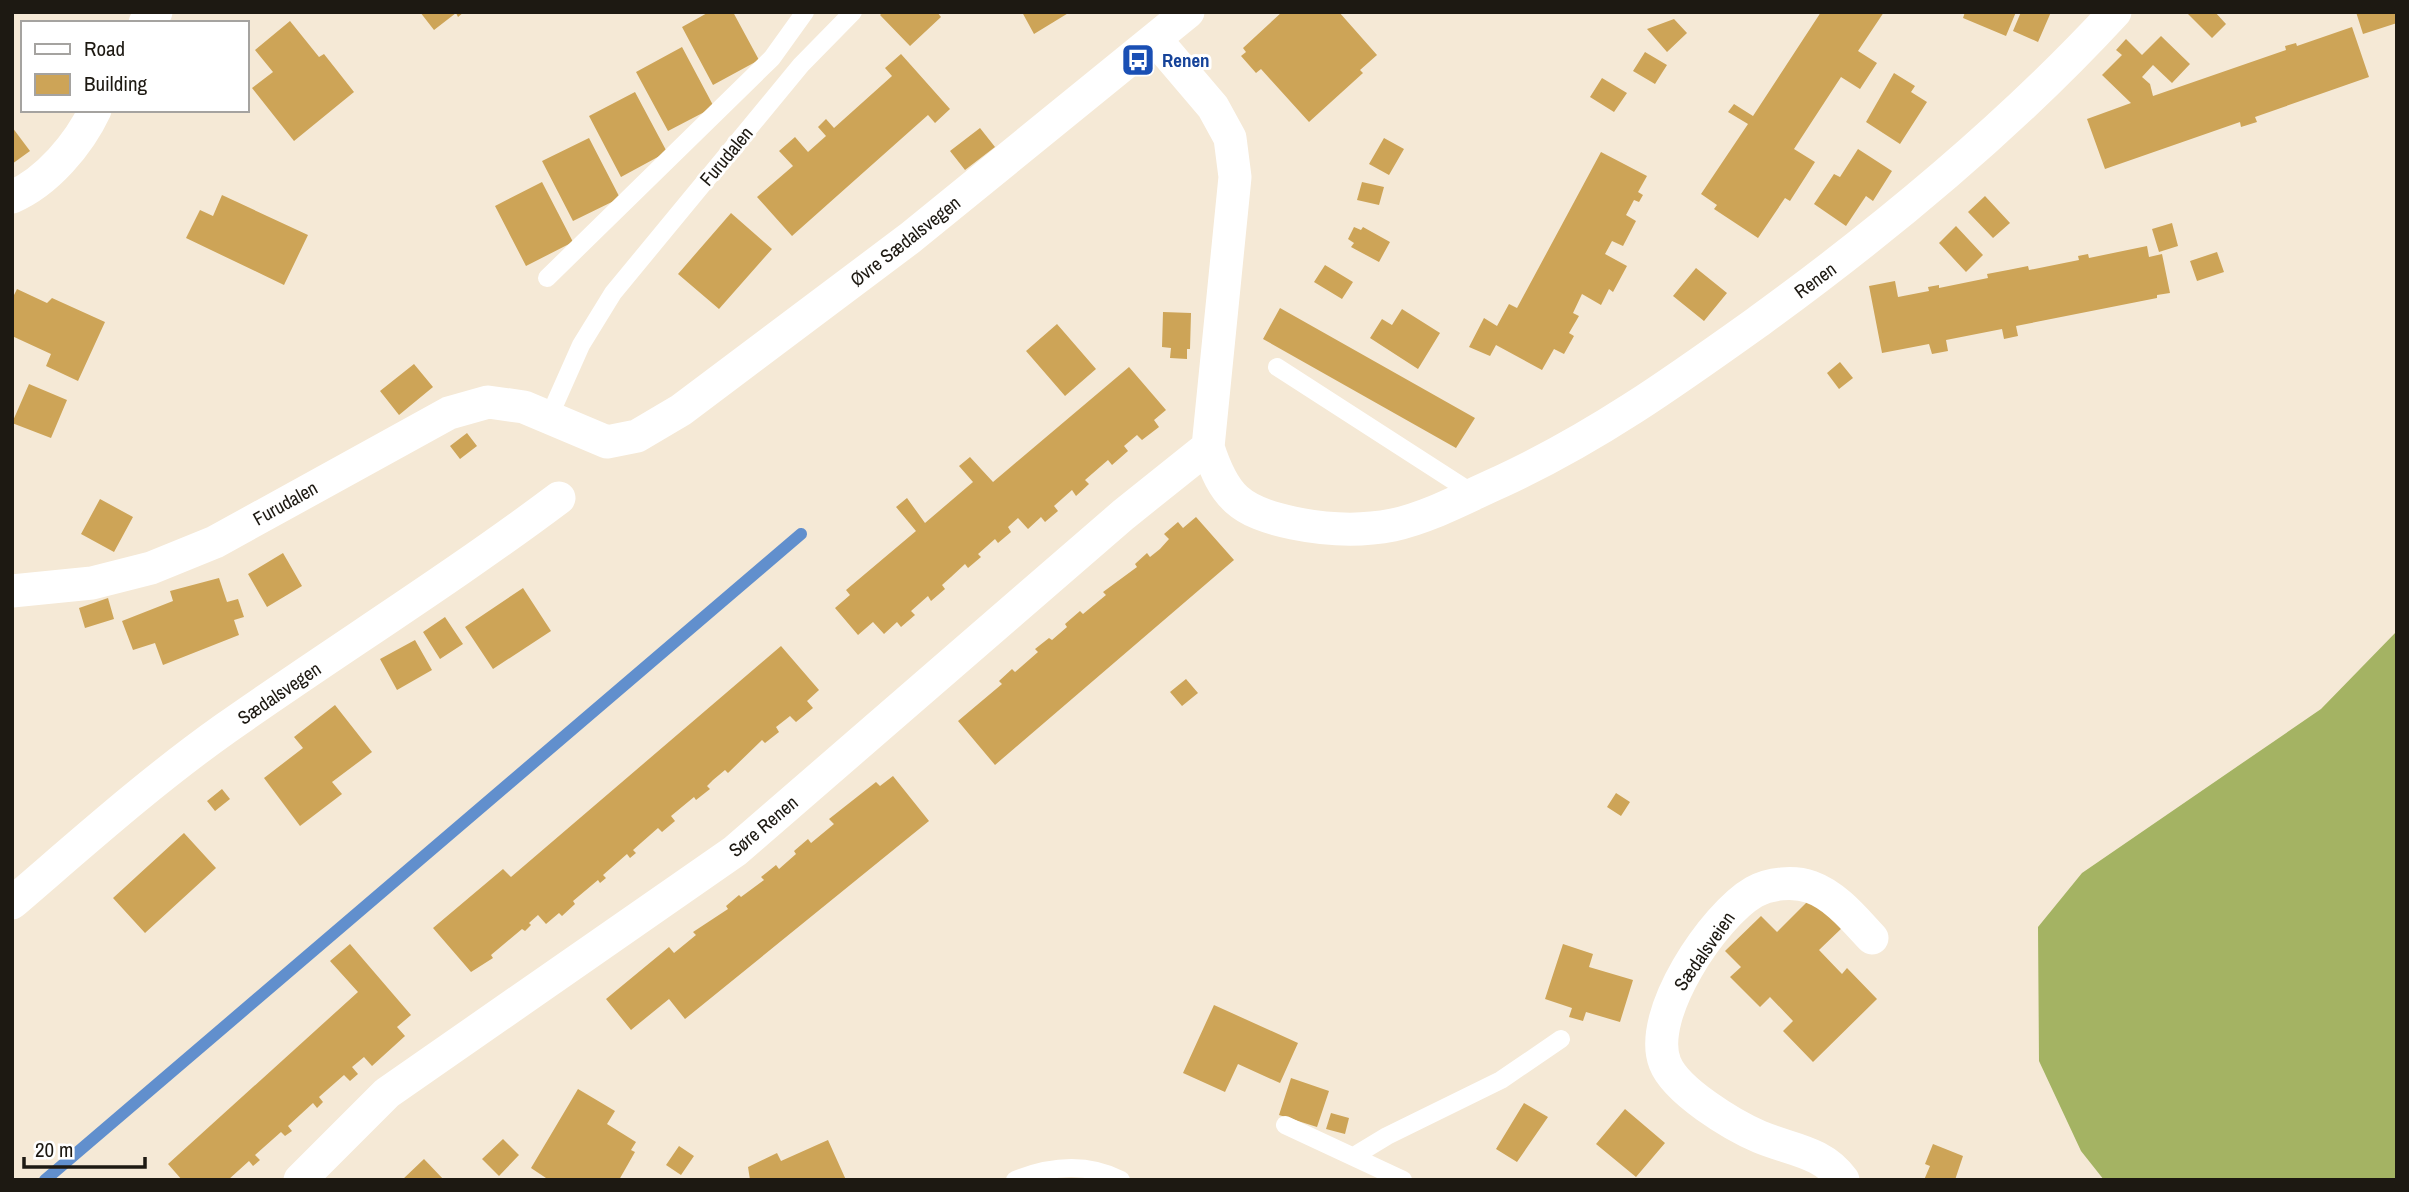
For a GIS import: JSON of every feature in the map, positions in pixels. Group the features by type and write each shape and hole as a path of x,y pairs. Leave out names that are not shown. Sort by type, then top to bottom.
{"street":[{"name":"Øvre Sædalsvegen","path":"607,442 637,436 681,410 911,238 1188,12"},
{"name":"Renen","path":"1156,40 1213,107 1230,138 1235,177 1208,447 1219,482 1243,506 1278,520 1334,532 1394,525 1474,494 1547,460 1646,403 1832,268 1932,188 2015,114 2115,12"},
{"path":"12,197 24,192 60,162 94,112"},
{"name":"Furudalen","path":"12,591 92,583 151,568 215,542 449,413 488,402 524,407 607,442"},
{"name":"Søre Renen","path":"300,1180 387,1093 735,851 1123,515 1208,447"},
{"name":"Sædalsvegen","path":"12,903 116,814 225,729 499,543 559,498"},
{"name":"Sædalsveien","path":"1843,1180 1832,1165 1808,1152 1759,1136 1707,1105 1674,1079 1664,1061 1661,1033 1667,1007 1682,979 1727,912 1755,891 1781,883 1811,887 1836,902 1872,938"}],"lane":[{"path":"547,278 772,58 804,12"},
{"name":"Furudalen","path":"549,417 581,345 613,293 801,65 853,12"},
{"path":"1277,367 1474,494"},
{"path":"1354,1156 1387,1136 1501,1080 1561,1039"},
{"path":"1284,1125 1404,1180"},
{"path":"1015,1180 1044,1168 1076,1167 1121,1180"}],"green space":[{"path":"2397,631 2397,1180 2104,1180 2081,1151 2039,1061 2038,927 2082,873 2321,709"}],"building":[{"path":"420,12 464,12 458,17 456,13 434,30"},
{"path":"709,12 733,12 759,60 713,85 682,27"},
{"path":"883,12 937,12 941,17 910,46 880,15"},
{"path":"1022,12 1070,12 1034,34"},
{"path":"1282,12 1339,12 1377,55 1360,70 1363,73 1309,122 1261,69 1256,73 1241,56 1246,52 1243,48"},
{"path":"1821,12 1884,12 1858,51 1877,63 1860,89 1841,77 1794,149 1815,162 1790,201 1785,198 1758,238 1714,209 1717,205 1701,194 1748,124 1728,112 1734,104 1753,116"},
{"path":"1965,12 2016,12 2006,36 1963,18"},
{"path":"2021,12 2051,12 2038,42 2013,31"},
{"path":"2186,12 2215,12 2226,24 2212,38"},
{"path":"2356,12 2397,12 2397,23 2363,34"},
{"path":"1674,19 1687,33 1667,52 1647,29"},
{"path":"290,21 319,57 324,54 354,92 294,141 252,88 273,72 255,50"},
{"path":"2352,27 2369,77 2255,117 2257,122 2241,127 2240,122 2105,169 2087,119 2131,103 2102,75 2122,55 2116,50 2126,39 2142,55 2161,36 2190,64 2172,83 2153,65 2142,77 2150,84 2153,96 2286,50 2285,46 2296,43 2297,46"},
{"path":"682,47 714,107 668,131 636,72"},
{"path":"1645,52 1667,65 1655,84 1633,71"},
{"path":"901,54 950,109 935,123 928,115 792,236 757,197 793,166 779,151 795,137 808,152 826,136 818,127 826,119 834,128 892,76 885,68"},
{"path":"1894,73 1915,86 1911,92 1927,102 1900,144 1866,122"},
{"path":"1602,78 1627,93 1614,112 1590,97"},
{"path":"635,92 667,152 621,177 589,116"},
{"path":"12,127 30,151 12,164"},
{"path":"980,128 995,147 965,170 950,151"},
{"path":"589,138 620,198 573,221 542,161"},
{"path":"1384,138 1404,149 1389,175 1369,164"},
{"path":"1858,149 1892,171 1873,201 1866,196 1846,226 1814,204 1834,174 1840,177"},
{"path":"1601,152 1647,176 1638,192 1643,195 1639,202 1634,200 1626,215 1636,221 1623,246 1612,241 1605,254 1627,266 1613,292 1609,289 1601,305 1582,294 1573,313 1579,316 1569,333 1574,336 1564,354 1554,349 1542,370 1496,345 1490,356 1469,347 1484,318 1497,326 1509,304 1517,308"},
{"path":"542,182 573,242 526,266 495,206"},
{"path":"1362,182 1384,187 1379,205 1357,200"},
{"path":"222,195 308,235 284,285 186,238 200,210 213,216"},
{"path":"1985,196 2010,223 1993,238 1968,212"},
{"path":"731,213 772,249 719,309 678,274"},
{"path":"2172,223 2178,246 2159,252 2152,229"},
{"path":"1956,226 1983,255 1966,272 1939,243"},
{"path":"1354,227 1361,230 1363,227 1390,242 1379,262 1351,247 1354,243 1348,239"},
{"path":"2147,246 2149,257 2162,254 2170,293 2157,295 2157,298 2016,326 2018,336 2004,339 2002,329 1946,340 1948,351 1932,354 1929,344 1882,353 1869,286 1895,281 1898,297 1929,291 1928,287 1939,285 1939,288 1988,278 1987,274 2028,266 2029,270 2079,260 2078,256 2088,254 2089,258"},
{"path":"2217,252 2224,272 2197,281 2190,261"},
{"path":"1325,265 1353,282 1342,299 1314,282"},
{"path":"1696,268 1727,293 1704,321 1673,296"},
{"path":"17,289 47,303 52,298 105,322 78,381 46,366 51,354 12,336 12,299"},
{"path":"1280,308 1475,418 1456,448 1263,339"},
{"path":"1402,309 1440,333 1418,369 1370,338 1382,319 1392,325"},
{"path":"1163,312 1191,313 1190,349 1187,349 1187,359 1170,358 1171,348 1162,347"},
{"path":"1057,324 1096,369 1065,396 1026,351"},
{"path":"1840,362 1853,378 1839,389 1827,373"},
{"path":"414,364 433,387 399,415 380,391"},
{"path":"1129,367 1166,410 1154,420 1159,427 1142,440 1137,435 1124,446 1128,451 1112,465 1108,460 1085,480 1089,484 1076,496 1072,490 1054,506 1058,511 1045,522 1041,517 1028,529 1018,518 1008,527 1011,532 998,543 995,539 978,554 981,557 968,568 965,564 942,585 945,589 931,601 928,596 911,611 915,615 901,627 897,622 884,634 873,622 858,635 835,608 850,595 846,590 916,531 896,507 907,498 925,523 973,482 959,466 970,457 993,482"},
{"path":"29,384 67,400 51,438 12,423"},
{"path":"467,433 477,446 460,459 450,446"},
{"path":"100,499 133,517 114,552 81,534"},
{"path":"1196,517 1234,560 995,765 958,721 1002,684 999,681 1012,669 1015,672 1038,652 1035,649 1049,638 1052,640 1080,611 1083,614 1106,595 1103,592 1137,567 1135,564 1147,553 1150,557 1160,549 1169,539 1164,534 1178,522 1183,528"},
{"path":"283,553 302,586 267,607 248,574"},
{"path":"219,578 227,602 238,599 244,617 234,620 239,635 163,665 155,643 133,650 122,621 173,601 170,591"},
{"path":"523,588 551,631 493,669 465,627"},
{"path":"108,598 114,619 85,628 79,608"},
{"path":"445,617 463,644 440,659 423,632"},
{"path":"415,640 432,670 397,690 380,659"},
{"path":"781,646 819,690 807,701 813,708 796,722 790,716 776,727 779,732 765,743 762,740 728,773 725,770 713,780 707,786 710,789 696,800 694,797 671,816 675,821 662,832 658,828 633,850 636,853 630,858 627,854 603,875 606,878 600,883 598,880 573,901 575,904 562,916 559,913 546,924 538,915 525,931 522,929 491,955 493,958 471,972 433,928 503,869 511,877"},
{"path":"1186,679 1198,693 1182,706 1170,692"},
{"path":"335,705 372,752 332,782 342,794 300,826 264,778 303,748 294,737"},
{"path":"893,776 929,821 685,1019 669,999 631,1030 606,999 669,947 674,953 696,935 693,932 728,909 726,906 739,895 741,897 764,880 761,877 776,865 779,869 808,839 811,843 834,824 829,819 876,782 880,786"},
{"path":"222,789 230,799 215,811 207,801"},
{"path":"1616,793 1630,802 1621,816 1607,807"},
{"path":"184,833 216,868 145,933 113,898"},
{"path":"1813,896 1843,927 1819,950 1842,974 1847,968 1877,999 1813,1062 1783,1031 1793,1021 1770,997 1760,1007 1730,977 1741,967 1725,951 1761,916 1777,932"},
{"path":"350,944 411,1015 397,1027 405,1036 372,1066 364,1057 352,1067 358,1074 350,1081 344,1075 319,1097 323,1102 317,1108 313,1103 288,1126 292,1131 285,1136 281,1132 255,1155 260,1160 253,1166 249,1161 228,1180 182,1180 168,1164 358,992 330,961"},
{"path":"1563,944 1593,954 1589,967 1633,980 1620,1022 1586,1012 1583,1021 1569,1017 1572,1008 1545,999"},
{"path":"1214,1005 1298,1043 1280,1083 1238,1064 1225,1092 1183,1073"},
{"path":"1291,1078 1329,1091 1317,1127 1279,1115"},
{"path":"578,1089 615,1111 607,1124 636,1142 631,1150 635,1152 619,1180 549,1180 531,1168"},
{"path":"1524,1103 1548,1117 1517,1162 1496,1149"},
{"path":"1625,1109 1665,1143 1636,1177 1596,1144"},
{"path":"1331,1113 1349,1118 1345,1134 1326,1129"},
{"path":"503,1139 519,1155 499,1176 482,1159"},
{"path":"828,1140 846,1180 750,1180 748,1167 777,1153 781,1161"},
{"path":"1933,1144 1963,1156 1955,1180 1924,1180 1930,1166 1925,1164"},
{"path":"679,1146 694,1156 681,1175 666,1165"},
{"path":"424,1159 444,1180 402,1180"}],"waterway":[{"path":"45,1180 801,534"}],"place":[{"name":"Renen","path":"1138,60"}]}
